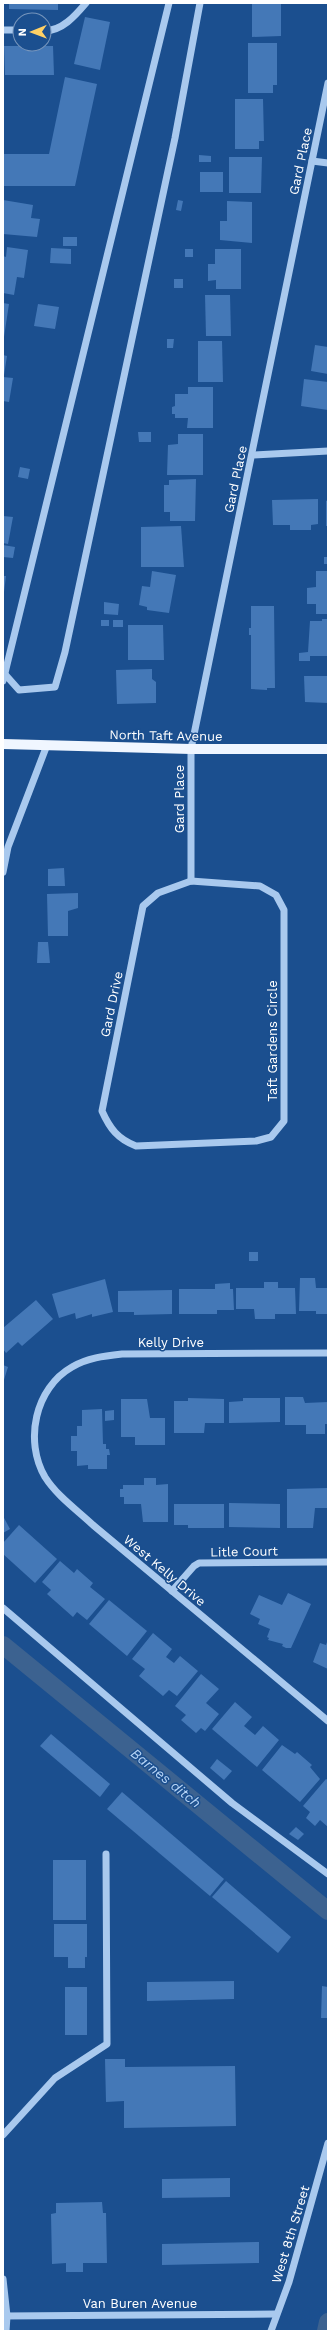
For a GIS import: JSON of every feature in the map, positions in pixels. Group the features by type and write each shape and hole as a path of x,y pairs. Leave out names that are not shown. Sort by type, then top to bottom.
{"main road":[{"name":"North Taft Avenue","path":"3,744 191,749 328,749"}],"street":[{"path":"52,31 74,17 86,3"},
{"path":"169,3 4,675 18,690 55,687 67,644 175,138 200,3"},
{"name":"Gard Place","path":"191,881 191,749 253,455 328,83"},
{"path":"312,161 328,163"},
{"path":"253,455 328,451"},
{"path":"3,872 8,847 47,745"},
{"name":"Taft Gardens Circle","path":"136,1146 256,1141 271,1137 284,1121 284,910 276,895 260,886 191,881"},
{"name":"Gard Drive","path":"136,1146 123,1141 109,1128 102,1112 143,906 158,893 191,881"},
{"name":"Kelly Drive","path":"39,1409 46,1390 57,1378 71,1367 93,1358 122,1354 328,1353"},
{"name":"West Kelly Drive","path":"39,1409 36,1421 36,1445 39,1464 51,1486 93,1525 328,1721"},
{"name":"Litle Court","path":"172,1591 194,1566 200,1564 328,1562"},
{"path":"3,1608 232,1803 328,1874"},
{"path":"3,2136 55,2078 107,2044 106,1854"},
{"name":"West 8th Street","path":"271,2331 288,2282 328,2143"},
{"path":"3,2279 6,2331"},
{"name":"Van Buren Avenue","path":"5,2316 276,2314"}],"building":[{"path":"9,3 58,3 58,10 9,9"},
{"path":"252,3 281,3 281,36 252,37"},
{"path":"85,17 110,22 100,70 74,64"},
{"path":"248,43 277,43 277,85 273,85 273,93 248,93"},
{"path":"4,46 12,46 12,52 52,52 53,46 54,75 5,75"},
{"path":"65,77 97,84 75,186 3,186 3,154 49,154"},
{"path":"235,99 263,99 264,141 259,141 259,149 235,149"},
{"path":"199,155 211,156 211,162 199,162"},
{"path":"229,157 262,157 261,193 229,193"},
{"path":"200,172 223,172 223,192 200,192"},
{"path":"3,200 33,205 31,218 40,219 37,237 3,234"},
{"path":"178,200 183,201 181,211 176,210"},
{"path":"227,201 252,202 252,243 220,240 220,221 227,221"},
{"path":"63,237 77,237 77,246 63,246"},
{"path":"7,247 28,250 24,278 17,277 14,295 3,293 3,256 6,257"},
{"path":"51,248 71,249 71,264 50,263"},
{"path":"185,249 193,249 193,257 185,257"},
{"path":"215,249 241,249 241,289 216,289 216,280 208,281 208,264 215,264"},
{"path":"174,279 183,279 183,288 174,288"},
{"path":"205,295 230,295 231,336 206,336"},
{"path":"3,303 9,304 4,337 3,337"},
{"path":"38,304 59,307 55,329 34,326"},
{"path":"167,339 174,339 173,348 167,348"},
{"path":"198,341 222,341 223,382 198,382"},
{"path":"315,345 328,347 328,374 311,371"},
{"path":"3,355 7,356 4,375 3,375"},
{"path":"3,377 13,378 9,402 3,401"},
{"path":"304,379 328,382 328,410 301,406"},
{"path":"188,387 213,387 213,428 187,428 188,418 175,418 175,414 172,414 172,407 175,406 175,394 188,394"},
{"path":"138,432 151,432 151,442 139,442"},
{"path":"178,434 203,434 203,475 167,475 168,445 178,444"},
{"path":"20,467 30,469 28,479 18,477"},
{"path":"196,479 195,521 170,521 170,512 164,512 164,485 169,485 169,480"},
{"path":"318,499 318,524 311,525 311,530 290,530 290,525 273,525 272,500"},
{"path":"328,500 328,526 326,526 326,501"},
{"path":"3,516 13,517 8,544 3,543"},
{"path":"181,526 184,567 141,567 141,527"},
{"path":"3,545 15,547 13,558 3,557"},
{"path":"324,557 328,557 328,564 324,564"},
{"path":"152,571 176,575 169,613 147,610 147,607 139,605 142,586 150,587"},
{"path":"316,571 328,571 328,614 316,614 316,604 307,604 307,588 316,587"},
{"path":"3,576 6,576 4,592 3,592"},
{"path":"104,602 119,604 118,615 104,614"},
{"path":"251,606 274,606 275,688 267,688 267,690 251,689 251,635 249,635 249,628 251,628"},
{"path":"322,619 328,619 328,656 310,656 310,661 299,661 299,653 308,652 310,621 322,621"},
{"path":"101,620 109,620 109,626 101,626"},
{"path":"113,620 123,620 123,627 113,627"},
{"path":"128,625 163,625 164,660 128,660"},
{"path":"152,669 152,679 156,682 156,703 117,704 116,670"},
{"path":"304,676 328,676 328,703 305,702"},
{"path":"64,868 65,886 48,886 48,869"},
{"path":"78,893 78,908 68,911 68,936 48,936 47,894"},
{"path":"38,942 48,942 50,963 37,963"},
{"path":"249,1252 258,1252 258,1261 249,1261"},
{"path":"300,1278 315,1278 316,1288 328,1288 328,1314 316,1314 316,1311 299,1311"},
{"path":"105,1279 113,1312 92,1317 92,1314 76,1319 75,1313 59,1318 52,1294"},
{"path":"264,1282 278,1282 278,1288 295,1288 296,1314 275,1314 275,1319 255,1319 254,1309 236,1309 236,1288 264,1288"},
{"path":"230,1283 230,1289 233,1289 234,1310 217,1310 217,1314 179,1314 179,1289 215,1289 215,1284"},
{"path":"172,1290 172,1314 134,1315 134,1312 118,1312 118,1291"},
{"path":"36,1300 53,1319 22,1346 18,1342 6,1353 3,1349 3,1328"},
{"path":"3,1365 8,1367 3,1383"},
{"path":"285,1397 303,1397 305,1403 328,1402 328,1424 325,1424 325,1434 306,1434 306,1425 285,1425"},
{"path":"188,1398 224,1399 224,1423 205,1423 204,1433 174,1433 174,1401 188,1401"},
{"path":"243,1398 280,1398 280,1422 229,1423 229,1402 243,1401"},
{"path":"121,1399 147,1399 150,1418 165,1418 165,1445 135,1445 135,1437 121,1437"},
{"path":"102,1409 103,1444 106,1444 106,1449 109,1449 110,1455 107,1455 107,1469 88,1469 88,1465 77,1466 77,1451 71,1451 71,1436 77,1436 77,1426 82,1426 82,1410"},
{"path":"114,1410 114,1420 105,1421 105,1411"},
{"path":"144,1478 156,1478 156,1485 168,1484 168,1522 143,1522 141,1504 124,1504 124,1497 120,1497 120,1489 123,1489 123,1485 144,1485"},
{"path":"327,1488 327,1508 315,1508 313,1528 287,1528 287,1489"},
{"path":"229,1503 280,1504 280,1528 229,1527"},
{"path":"174,1504 224,1504 224,1528 188,1528 188,1525 174,1525"},
{"path":"3,1516 10,1529 3,1533"},
{"path":"19,1525 57,1559 35,1583 3,1554 3,1543"},
{"path":"60,1561 74,1573 77,1569 93,1583 90,1587 105,1599 87,1620 77,1612 73,1617 47,1594 51,1590 42,1582"},
{"path":"288,1593 311,1604 291,1648 286,1648 282,1646 283,1644 268,1640 269,1638 267,1637 270,1629 258,1624 260,1619 250,1614 259,1595 282,1605"},
{"path":"109,1600 147,1631 127,1656 89,1624"},
{"path":"153,1633 172,1649 166,1657 174,1663 180,1656 198,1671 177,1696 169,1690 163,1696 139,1676 145,1669 132,1659"},
{"path":"328,1639 328,1669 313,1662 320,1643 326,1645"},
{"path":"201,1674 219,1689 206,1703 219,1714 205,1731 201,1728 196,1733 181,1720 186,1715 175,1706"},
{"path":"235,1702 252,1717 244,1726 255,1735 263,1726 279,1740 257,1767 212,1729"},
{"path":"51,1734 110,1784 100,1797 40,1746"},
{"path":"282,1745 295,1754 297,1752 312,1765 310,1767 320,1779 300,1802 262,1770"},
{"path":"217,1759 232,1771 224,1780 210,1768"},
{"path":"326,1779 328,1780 328,1827 320,1820 315,1826 306,1818 310,1812 303,1806"},
{"path":"122,1792 224,1879 210,1896 107,1809"},
{"path":"296,1827 304,1834 298,1840 289,1834"},
{"path":"53,1860 86,1860 86,1920 53,1920"},
{"path":"226,1881 291,1937 278,1953 212,1897"},
{"path":"54,1924 87,1924 87,1957 85,1957 85,1968 68,1968 68,1957 54,1957"},
{"path":"234,1981 234,1999 147,2001 147,1982"},
{"path":"322,1986 328,1987 328,2018 321,2018"},
{"path":"65,1987 87,1987 87,2035 65,2035"},
{"path":"105,2059 125,2059 125,2067 235,2066 236,2126 124,2128 124,2101 106,2102"},
{"path":"230,2178 230,2197 162,2198 162,2179"},
{"path":"102,2202 103,2213 106,2213 107,2263 83,2263 83,2272 66,2272 66,2263 52,2264 51,2214 56,2213 56,2203"},
{"path":"259,2242 259,2263 162,2265 162,2244"}],"waterway":[{"name":"Barnes ditch","path":"3,1645 328,1911"},
{"name":"Barnes ditch","path":"326,2331 328,2322"}]}
